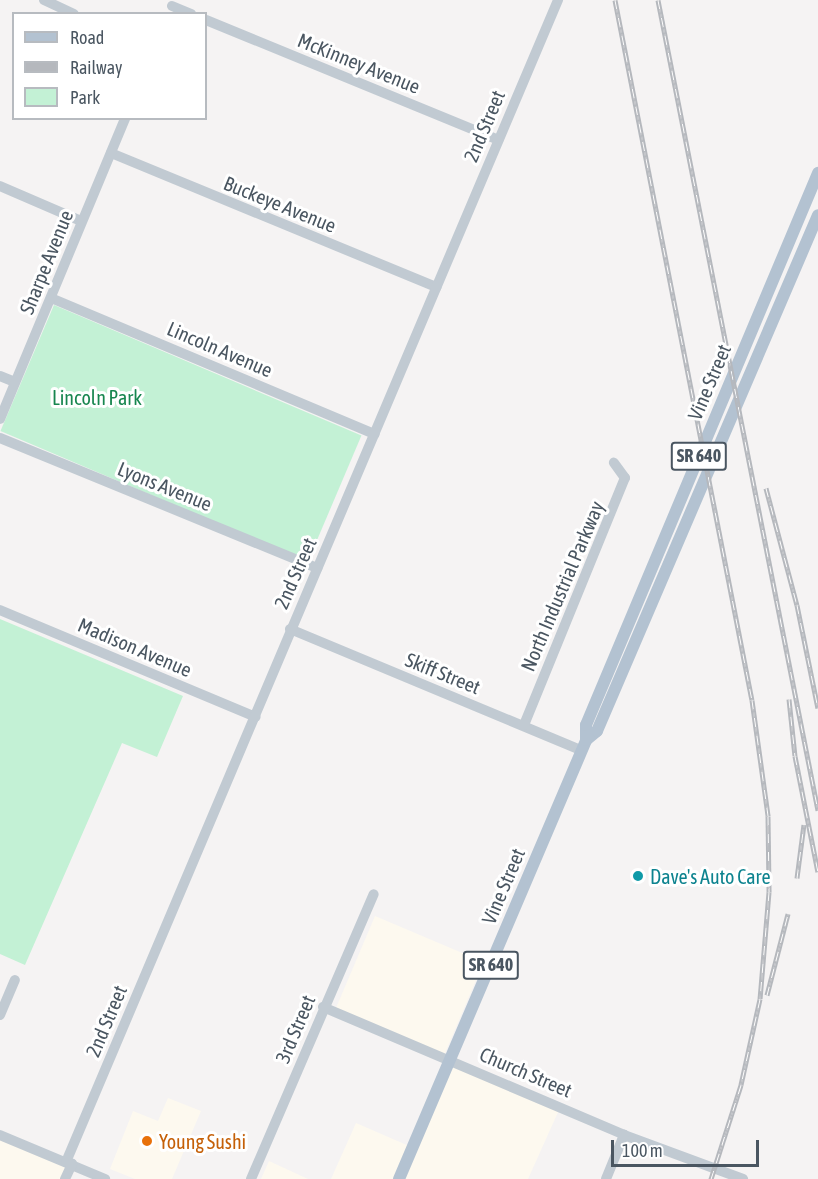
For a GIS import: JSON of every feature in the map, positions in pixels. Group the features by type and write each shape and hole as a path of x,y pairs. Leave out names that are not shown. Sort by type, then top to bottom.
{"main road":[{"name":"Vine Street","path":"399,1179 583,745 586,725 818,173"},
{"name":"Vine Street","path":"583,745 597,731 818,215"}],"street":[{"path":"44,0 70,12"},
{"name":"2nd Street","path":"65,1179 69,1163 256,717 290,629 558,0"},
{"path":"172,6 186,12"},
{"name":"McKinney Avenue","path":"207,20 498,140"},
{"name":"Sharpe Avenue","path":"0,419 124,120"},
{"name":"Buckeye Avenue","path":"111,153 436,287"},
{"path":"0,186 81,222"},
{"name":"Lincoln Avenue","path":"51,298 375,434"},
{"path":"0,376 15,382"},
{"name":"Lyons Avenue","path":"0,438 317,568"},
{"name":"North Industrial Parkway","path":"524,725 609,524 625,478 614,464"},
{"name":"Madison Avenue","path":"0,610 256,717"},
{"name":"Skiff Street","path":"290,629 524,725 583,745"},
{"name":"3rd Street","path":"251,1179 323,1007 374,894"},
{"path":"0,1015 15,980"},
{"name":"Church Street","path":"323,1007 450,1059 624,1135 743,1179"},
{"path":"0,1135 105,1179"},
{"path":"606,1179 624,1135"}],"shaded area":[{"path":"375,916 484,962 444,1055 336,1009"},
{"path":"454,1064 559,1110 528,1179 404,1179"},
{"path":"168,1098 201,1111 172,1179 135,1179 110,1169 133,1111 158,1121"},
{"path":"356,1123 409,1146 395,1179 331,1179"},
{"path":"0,1139 69,1166 62,1179 0,1179"},
{"path":"269,1161 308,1179 261,1179"}],"green space":[{"name":"Lincoln Park","path":"54,305 361,436 308,562 0,431"},
{"path":"0,619 183,696 157,757 122,743 25,965 0,954"}],"railway":[{"path":"615,0 752,700 768,816 769,892 760,999 741,1085 711,1179"},
{"path":"658,0 818,810"},
{"path":"766,488 797,605 818,708"},
{"path":"789,699 795,756 818,872"},
{"path":"797,878 804,824"},
{"path":"767,995 788,914"}],"place":[{"name":"Dave's Auto Care","path":"638,876"},
{"name":"Young Sushi","path":"147,1141"}]}
